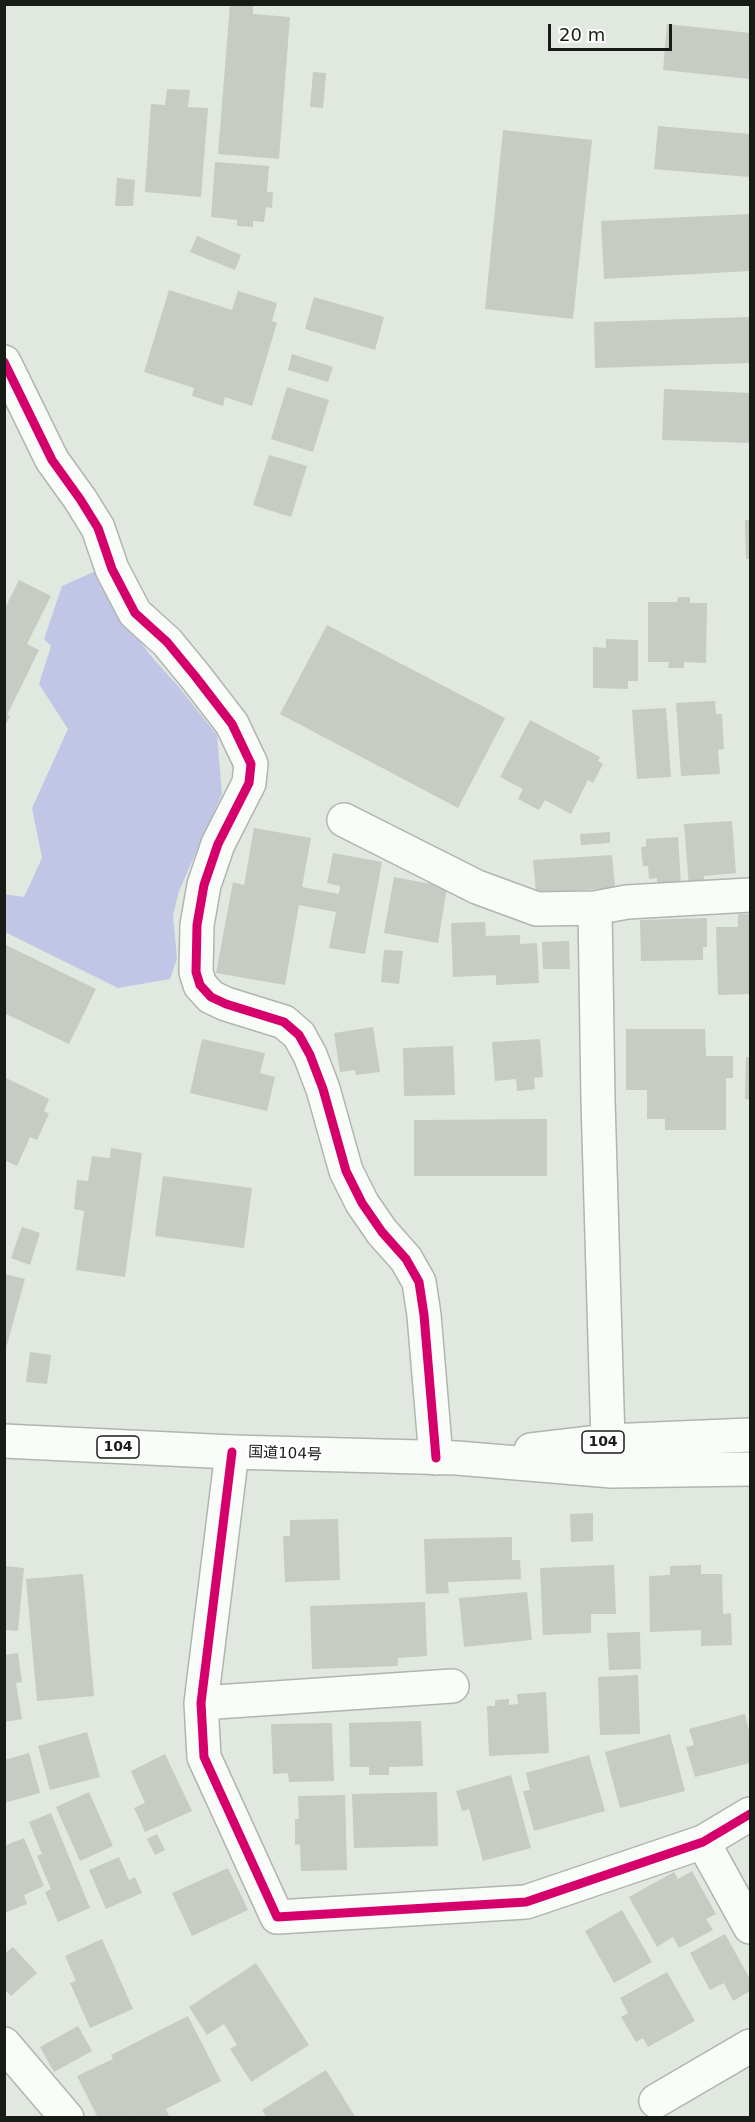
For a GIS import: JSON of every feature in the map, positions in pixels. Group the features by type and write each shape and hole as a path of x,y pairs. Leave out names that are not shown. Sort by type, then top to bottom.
{"main road":[{"path":"4,362 52,460 98,528 112,569 135,613 167,642 232,724 251,764 249,783 218,844 204,885 197,925 196,972 201,985 211,997 284,1022 299,1035 310,1055 323,1089 346,1171 362,1203 382,1232 406,1259 419,1282 447,1458"},
{"path":"344,820 477,887 537,909 595,908 627,902 750,895"},
{"path":"595,908 608,1441"},
{"name":"国道104号","path":"447,1458 608,1441 750,1435"},
{"name":"国道104号","path":"4,1441 232,1452 447,1458 612,1471 750,1469"},
{"path":"232,1452 201,1703 204,1757 278,1917 526,1902 703,1842 750,1814"},
{"path":"201,1703 452,1686"},
{"path":"703,1842 750,1927"},
{"path":"4,2044 67,2118"},
{"path":"656,2101 750,2046"}],"shaded area":[{"path":"98,570 125,621 217,735 222,794 179,891 173,916 177,959 170,979 118,988 5,932 4,894 24,897 42,858 32,808 68,729 39,684 51,646 44,639 62,586"}],"building":[{"path":"230,4 253,4 253,14 290,17 279,159 218,154"},
{"path":"667,24 750,33 750,79 663,70"},
{"path":"313,72 326,73 323,108 310,107"},
{"path":"167,89 190,90 188,107 208,108 201,197 145,192 151,104 165,105"},
{"path":"658,126 750,134 750,177 654,169"},
{"path":"503,130 592,140 573,319 485,309"},
{"path":"215,162 269,166 267,192 273,192 272,208 266,207 264,222 253,221 253,227 237,226 237,220 211,217"},
{"path":"117,178 135,180 133,206 115,206"},
{"path":"750,214 750,271 604,279 601,221"},
{"path":"197,236 241,255 235,270 190,252"},
{"path":"169,290 232,310 238,291 277,303 272,321 277,323 252,406 225,397 223,406 192,396 194,388 144,372"},
{"path":"314,297 384,317 375,350 305,329"},
{"path":"750,317 750,363 595,368 594,322"},
{"path":"292,354 333,367 328,382 288,370"},
{"path":"287,387 329,400 313,452 271,439"},
{"path":"664,389 750,393 750,443 662,440"},
{"path":"269,455 307,466 291,517 253,505"},
{"path":"745,520 750,520 750,559 746,559"},
{"path":"19,580 51,596 27,644 39,650 7,715 10,716 4,728 4,610"},
{"path":"678,597 690,597 690,603 707,603 706,663 684,662 684,668 668,668 669,662 648,662 648,602 677,602"},
{"path":"327,625 505,718 458,808 280,714"},
{"path":"606,639 638,640 638,681 628,681 628,689 593,688 593,647 606,648"},
{"path":"715,701 716,714 722,714 724,749 718,750 720,774 681,776 676,703"},
{"path":"666,708 671,777 637,779 632,710"},
{"path":"530,720 600,757 598,761 603,764 593,783 588,780 571,814 545,800 539,810 518,799 523,789 500,777"},
{"path":"732,821 736,873 704,876 705,886 689,887 684,824"},
{"path":"254,828 311,838 302,887 339,894 340,886 327,883 333,853 382,862 365,954 329,948 336,912 299,905 285,985 216,973 233,882 244,885"},
{"path":"610,832 610,843 581,845 580,834"},
{"path":"678,837 681,885 657,886 657,878 649,879 648,866 643,866 641,847 646,846 646,839"},
{"path":"612,855 615,888 536,893 533,860"},
{"path":"394,877 447,887 438,943 384,933"},
{"path":"738,914 750,914 750,994 718,995 716,927 738,927"},
{"path":"707,918 707,947 703,947 703,960 641,961 640,920"},
{"path":"485,922 486,936 520,935 520,944 537,943 539,983 496,985 496,975 453,977 451,923"},
{"path":"569,941 570,969 543,969 542,942"},
{"path":"4,944 96,989 69,1044 4,1013"},
{"path":"384,950 403,951 399,984 381,982"},
{"path":"373,1027 380,1072 356,1075 355,1070 340,1072 334,1033"},
{"path":"626,1029 705,1029 706,1056 733,1056 733,1078 726,1078 726,1130 665,1130 665,1119 647,1119 647,1090 626,1090"},
{"path":"202,1039 265,1053 260,1073 275,1077 267,1111 190,1093"},
{"path":"540,1039 543,1077 534,1078 535,1089 517,1091 516,1079 495,1081 492,1042"},
{"path":"453,1046 455,1095 404,1096 403,1048"},
{"path":"746,1057 750,1057 750,1100 745,1099"},
{"path":"4,1077 49,1099 44,1111 49,1114 37,1140 30,1137 17,1166 4,1160"},
{"path":"547,1119 547,1176 414,1176 414,1120"},
{"path":"111,1148 142,1153 125,1277 76,1270 84,1211 74,1209 77,1180 88,1181 92,1156 110,1158"},
{"path":"163,1176 252,1188 244,1248 155,1236"},
{"path":"22,1227 40,1233 30,1265 11,1258"},
{"path":"5,1274 25,1279 5,1352"},
{"path":"30,1352 51,1355 47,1384 26,1382"},
{"path":"593,1513 593,1541 571,1542 570,1514"},
{"path":"338,1519 340,1580 285,1582 283,1536 290,1536 290,1520"},
{"path":"512,1537 512,1560 520,1560 521,1579 448,1582 449,1593 426,1594 424,1539"},
{"path":"614,1565 616,1614 591,1614 591,1633 543,1635 540,1568"},
{"path":"701,1565 701,1574 722,1574 723,1614 731,1613 732,1645 701,1646 701,1630 650,1632 649,1576 670,1575 670,1566"},
{"path":"4,1566 24,1568 18,1631 4,1630"},
{"path":"83,1574 94,1696 37,1701 26,1579"},
{"path":"527,1592 532,1640 464,1647 459,1598"},
{"path":"425,1602 427,1656 398,1658 398,1666 312,1669 310,1606"},
{"path":"640,1632 641,1669 609,1670 607,1633"},
{"path":"18,1653 22,1682 16,1683 22,1719 4,1722 4,1655"},
{"path":"638,1675 640,1734 600,1735 598,1677"},
{"path":"546,1692 549,1753 489,1756 487,1706 495,1706 495,1700 509,1699 509,1705 518,1704 517,1694"},
{"path":"745,1714 750,1735 750,1763 695,1777 686,1747 694,1745 689,1729"},
{"path":"421,1721 423,1766 389,1767 389,1775 369,1775 369,1767 350,1767 349,1723"},
{"path":"332,1723 334,1781 289,1782 288,1773 273,1774 271,1724"},
{"path":"87,1732 100,1777 50,1790 38,1746"},
{"path":"670,1734 685,1791 620,1808 605,1752"},
{"path":"29,1753 40,1793 4,1803 4,1760"},
{"path":"165,1754 192,1811 145,1832 134,1808 145,1803 131,1771"},
{"path":"589,1755 605,1811 534,1831 523,1791 530,1790 526,1773"},
{"path":"511,1775 531,1848 483,1861 469,1809 462,1811 456,1791"},
{"path":"89,1792 113,1846 80,1861 56,1807"},
{"path":"437,1792 438,1846 354,1848 352,1794"},
{"path":"345,1795 347,1870 301,1871 300,1844 295,1845 295,1819 299,1819 298,1796"},
{"path":"51,1813 90,1908 58,1922 45,1892 51,1889 37,1856 42,1854 29,1822"},
{"path":"157,1834 165,1850 155,1855 147,1839"},
{"path":"24,1838 44,1886 24,1895 27,1904 4,1913 4,1846"},
{"path":"119,1857 129,1880 135,1877 142,1893 106,1909 89,1870"},
{"path":"228,1868 248,1910 192,1936 172,1893"},
{"path":"692,1871 716,1914 706,1919 713,1930 679,1948 673,1937 657,1947 629,1897 674,1872 678,1879"},
{"path":"622,1910 652,1962 614,1983 585,1931"},
{"path":"725,1934 750,1979 750,1991 733,2001 724,1983 710,1990 690,1953"},
{"path":"102,1939 133,2009 90,2028 70,1983 76,1981 65,1956"},
{"path":"13,1947 37,1973 11,1996 4,1989 4,1954"},
{"path":"256,1963 309,2045 251,2082 230,2049 237,2045 224,2024 207,2035 189,2007"},
{"path":"667,1972 695,2021 648,2047 643,2038 636,2042 621,2017 628,2013 620,1998"},
{"path":"188,2016 221,2081 166,2109 170,2118 132,2118 131,2115 127,2118 98,2118 77,2076 113,2059 111,2055"},
{"path":"78,2026 92,2051 54,2072 40,2047"},
{"path":"326,2070 356,2118 267,2118 262,2110"}],"cycle path":[{"path":"4,362 52,460 98,528 112,569 135,613 167,642 232,724 251,764 249,783 218,844 204,885 197,925 196,972 200,985 211,997 284,1022 299,1035 310,1055 323,1089 346,1171 362,1203 382,1232 406,1259 419,1282 424,1315 436,1458"},
{"path":"232,1452 201,1703 204,1757 277,1917 526,1902 703,1842 750,1814"}]}
